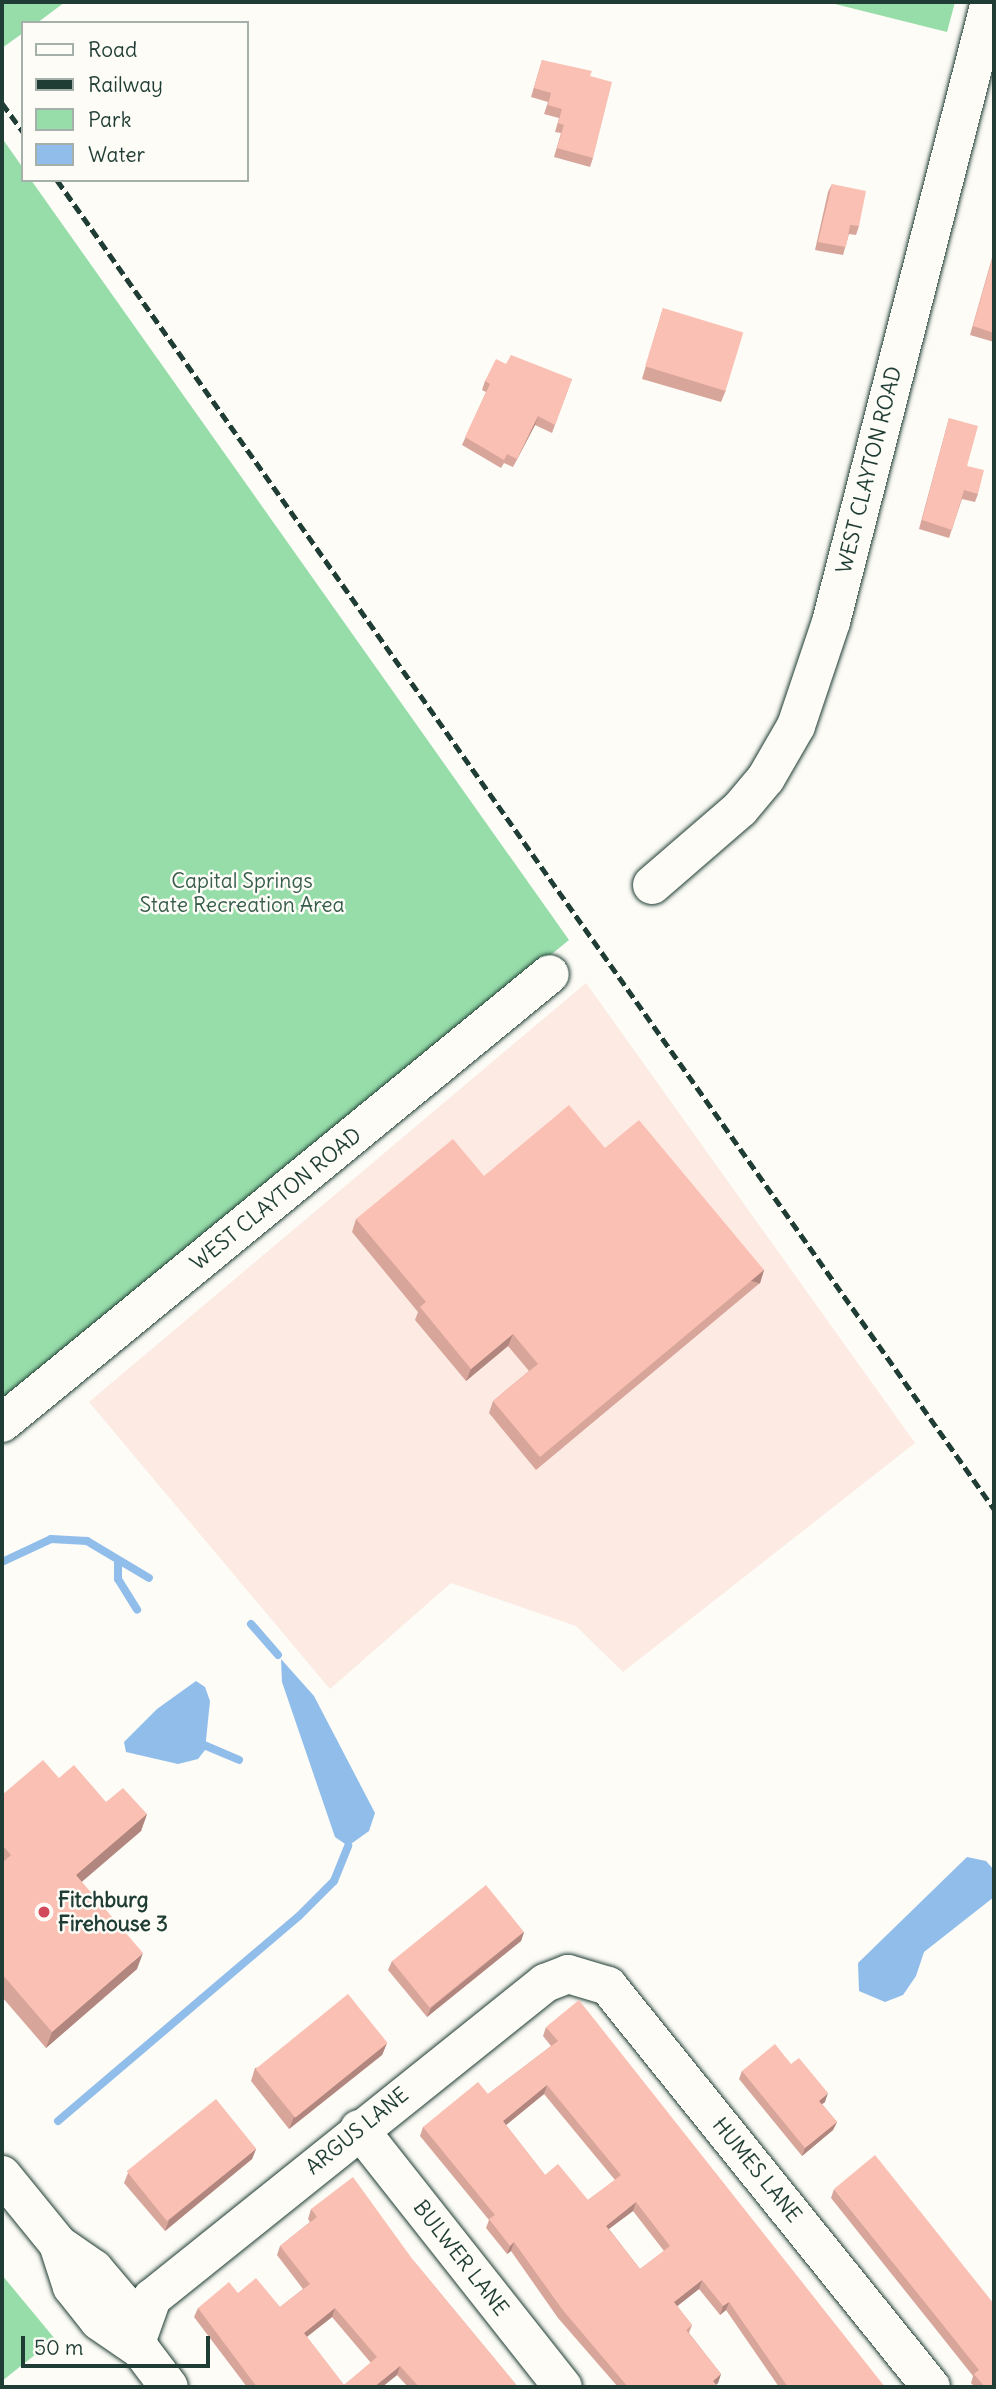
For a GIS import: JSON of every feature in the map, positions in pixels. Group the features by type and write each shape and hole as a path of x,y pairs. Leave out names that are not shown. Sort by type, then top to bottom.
{"street":[{"name":"WEST CLAYTON ROAD","path":"652,885 740,809 766,778 796,726 831,622 990,2"},
{"name":"WEST CLAYTON ROAD","path":"2,1423 550,974"},
{"name":"ARGUS LANE","path":"137,2300 545,1983 568,1973"},
{"name":"HUMES LANE","path":"568,1973 608,1986 931,2387"},
{"name":"BULWER LANE","path":"359,2129 563,2387"},
{"path":"2,2175 58,2244 137,2300 139,2345"},
{"path":"58,2244 78,2295 99,2321 139,2345 169,2387"}],"shaded area":[{"path":"586,983 915,1443 623,1672 576,1626 451,1583 330,1689 89,1402"}],"green space":[{"path":"2,2 65,2 40,21 21,21 21,34 2,48"},
{"path":"827,2 955,2 947,32"},
{"name":"Capital Springs State Recreation Area","path":"2,138 21,165 21,182 32,182 569,940 2,1403"},
{"path":"2,2275 55,2339 2,2381"}],"water":[{"path":"281,1659 314,1696 375,1813 369,1831 348,1846 335,1837 282,1682"},
{"path":"196,1681 205,1687 210,1701 205,1750 198,1759 178,1764 126,1752 124,1742 157,1709"},
{"path":"967,1857 986,1861 994,1870 994,1897 924,1952 916,1976 903,1995 885,2002 859,1991 858,1963"}],"building":[{"path":"542,60 592,71 590,76 612,82 593,158 557,148 564,125 558,123 562,109 548,105 551,93 534,88"},
{"path":"832,184 866,191 859,226 850,225 846,247 818,242"},
{"path":"994,253 994,333 973,326"},
{"path":"663,308 743,333 725,391 645,366"},
{"path":"511,355 572,379 555,425 538,416 517,459 507,454 504,460 465,437 490,384 485,381 496,359 506,364"},
{"path":"949,418 978,426 967,466 984,470 978,494 964,490 952,530 922,520"},
{"path":"569,1105 605,1148 639,1120 764,1270 540,1457 493,1401 538,1364 513,1334 471,1369 420,1307 426,1302 356,1219 453,1139 484,1176"},
{"name":"Fitchburg Firehouse 3","path":"43,1760 59,1778 74,1765 106,1802 123,1788 147,1814 76,1875 143,1953 52,2032 2,1974 2,1863 11,1855 2,1845 2,1795"},
{"path":"486,1885 524,1932 430,2008 392,1961"},
{"path":"348,1994 388,2043 295,2118 256,2069"},
{"path":"579,2000 885,2387 788,2387 729,2302 723,2306 702,2280 674,2302 692,2325 686,2330 721,2374 713,2381 718,2387 628,2387 562,2309 514,2242 510,2246 489,2219 495,2215 423,2127 478,2082 488,2094 558,2041 546,2027","holes":["547,2085 621,2175 588,2200 558,2164 545,2175 503,2121","636,2202 670,2246 640,2269 606,2226"]},
{"path":"775,2044 791,2064 799,2058 828,2093 819,2101 837,2122 805,2148 742,2071"},
{"path":"216,2099 256,2149 167,2221 127,2171"},
{"path":"875,2155 994,2304 994,2387 985,2387 974,2374 979,2370 834,2189"},
{"path":"353,2177 413,2260 518,2387 419,2387 400,2366 374,2387 257,2387 198,2308 229,2282 238,2293 256,2278 280,2307 310,2284 280,2246 317,2217 311,2209","holes":["335,2308 377,2357 344,2385 304,2333"]}],"waterway":[{"path":"2,1562 51,1539 87,1541 149,1578"},
{"path":"118,1562 118,1579 137,1609"},
{"path":"251,1624 278,1655"},
{"path":"204,1745 239,1760"},
{"path":"58,2121 299,1916 334,1881 348,1846"}],"railway":[{"path":"2,103 21,129"},
{"path":"58,182 994,1509"}],"place":[{"name":"Fitchburg Firehouse 3","path":"44,1912"}]}
